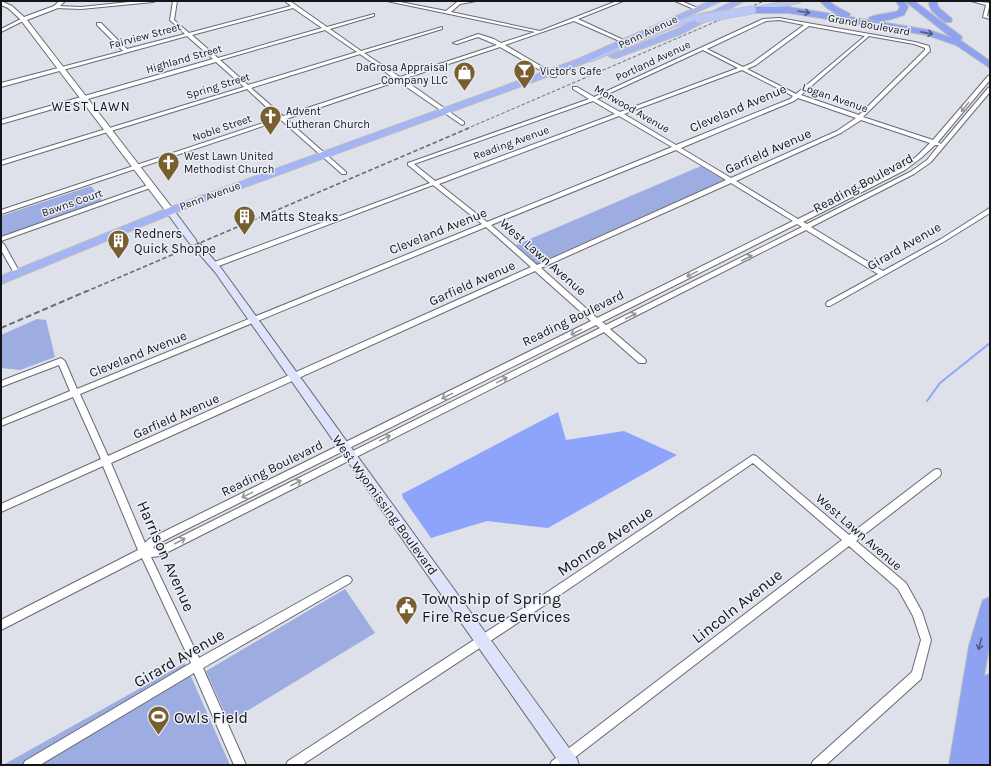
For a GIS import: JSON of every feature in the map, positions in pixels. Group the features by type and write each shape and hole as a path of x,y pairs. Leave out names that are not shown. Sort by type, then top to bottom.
{"highway":[{"name":"Penn Avenue","path":"582,64 716,1"},
{"path":"698,9 710,10 732,1"},
{"name":"Penn Avenue","path":"1,280 170,211 452,107 678,32 740,1"},
{"path":"814,1 820,7 829,12 861,22"},
{"path":"824,1 832,8 843,13 862,18 879,19 893,17 902,12 904,7 900,1"},
{"path":"909,1 988,59"},
{"path":"915,1 977,46"},
{"path":"934,1 933,4 935,9 977,46 988,59"},
{"path":"755,8 784,9 929,33 959,43 988,59"},
{"path":"960,765 980,646 990,606"},
{"path":"978,765 990,684"}],"main road":[{"name":"Penn Avenue","path":"582,64 673,27 699,19 785,1"},
{"name":"Penn Avenue","path":"582,64 681,21 709,14 798,1"},
{"name":"West Wyomissing Boulevard","path":"170,211 195,244 214,265 254,320 482,640 564,763"}],"street":[{"path":"56,8 62,1"},
{"path":"1,31 23,20 56,8 81,8 153,1"},
{"path":"175,1 172,20 187,35 344,173"},
{"path":"287,1 462,123"},
{"path":"389,1 540,32"},
{"path":"446,12 458,3 474,1"},
{"path":"601,1 611,5"},
{"name":"Noble Street","path":"1,212 502,45 621,1"},
{"path":"677,1 698,9"},
{"path":"973,1 989,4 985,17 990,18"},
{"path":"1,3 10,8 23,20 170,211"},
{"name":"Fairview Street","path":"1,85 294,6"},
{"name":"Highland Street","path":"1,122 372,15"},
{"path":"574,19 626,42"},
{"name":"Portland Avenue","path":"484,137 593,99 765,20 779,19 807,25"},
{"path":"99,24 126,51"},
{"name":"Grand Boulevard","path":"807,25 915,43 927,47"},
{"name":"Reading Avenue","path":"214,265 742,68 760,60 807,25"},
{"name":"Spring Street","path":"1,163 440,28"},
{"path":"455,43 478,35 482,36 502,45 551,74"},
{"name":"Cleveland Avenue","path":"1,423 792,100 868,35"},
{"name":"Garfield Avenue","path":"1,508 833,135 860,118 928,50 927,47"},
{"name":"Logan Avenue","path":"702,48 797,96 944,146"},
{"name":"Reading Boulevard","path":"1,625 144,552 156,553 347,451 597,321 903,170 919,158 935,142 990,78"},
{"name":"Morwood Avenue","path":"575,88 676,147 883,274"},
{"name":"Reading Boulevard","path":"347,451 606,329 807,228 912,173 929,161 944,146 990,89"},
{"name":"West Lawn Avenue","path":"484,137 410,164 486,224 642,361"},
{"name":"Bawns Court","path":"1,239 151,186"},
{"name":"Girard Avenue","path":"830,304 990,210"},
{"path":"1,244 17,273"},
{"name":"Harrison Avenue","path":"1,384 61,361 106,461 144,552 177,621 240,765"},
{"name":"West Lawn Avenue","path":"753,458 902,586 918,615 926,640 917,675 817,765"},
{"name":"Monroe Avenue","path":"292,765 639,537 753,458"},
{"name":"Lincoln Avenue","path":"564,763 937,473"},
{"name":"Girard Avenue","path":"29,765 196,666 347,580"}],"shaded area":[{"path":"701,166 724,180 537,264 516,245"},
{"path":"91,186 103,202 3,237 1,232 1,216"},
{"path":"37,319 46,320 55,357 20,370 1,368 1,335"},
{"path":"558,412 566,440 624,431 677,455 548,528 487,521 431,538 403,498 402,494"},
{"path":"345,589 375,633 229,722 206,671"},
{"path":"185,663 230,765 3,765"}],"waterway":[{"path":"927,401 940,383 990,343"}],"railway":[{"path":"466,129 764,1"},
{"path":"85,292 469,128"},
{"path":"1,328 87,291"}],"place":[{"name":"Victor's Cafe","path":"525,90"},
{"name":"DaGrosa Appraisal Company LLC","path":"464,92"},
{"name":"Advent Lutheran Church","path":"271,136"},
{"name":"West Lawn United Methodist Church","path":"169,182"},
{"name":"Matts Steaks","path":"245,236"},
{"name":"Redners Quick Shoppe","path":"119,260"},
{"name":"Township of Spring Fire Rescue Services","path":"407,626"},
{"name":"Owls Field","path":"158,736"}],"district":[{"name":"WEST LAWN","path":"91,106"}]}
